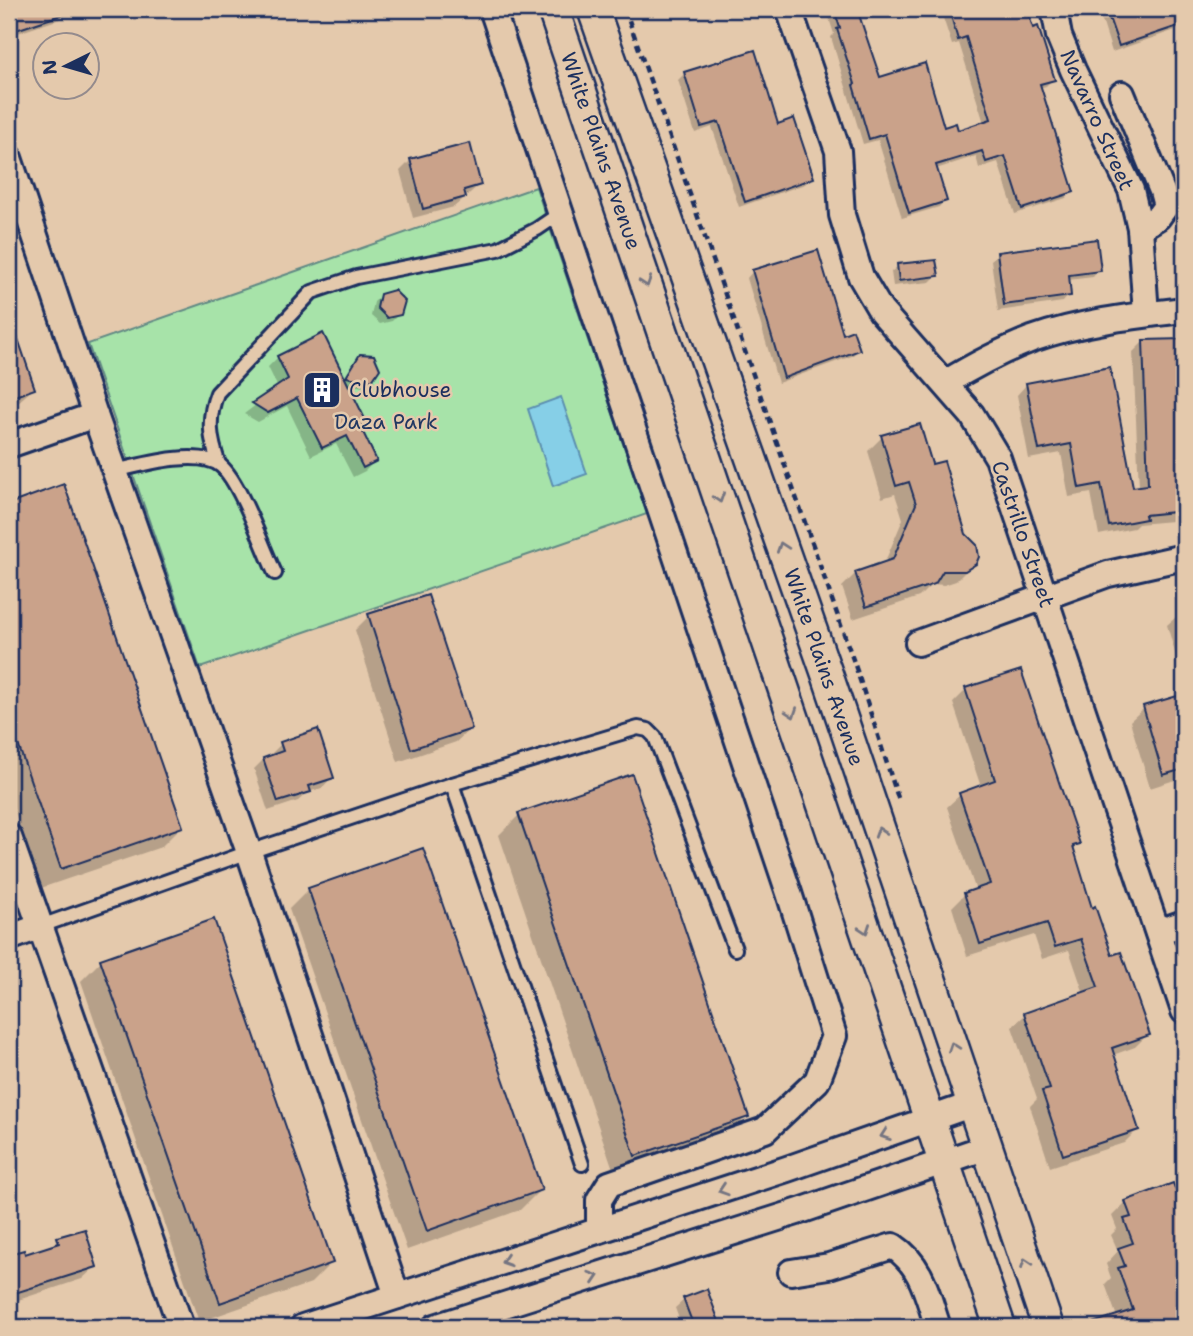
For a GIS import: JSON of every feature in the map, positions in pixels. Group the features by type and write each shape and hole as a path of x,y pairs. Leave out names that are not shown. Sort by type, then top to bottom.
{"street":[{"path":"492,9 789,893 834,1036 817,1081 765,1130 609,1184 599,1200 599,1230"},
{"name":"White Plains Avenue","path":"553,9 1000,1327"},
{"name":"White Plains Avenue","path":"593,9 823,661 1048,1327"},
{"name":"Castrillo Street","path":"789,9 838,151 842,215 861,277 881,311 972,415 998,458 1184,1011"},
{"name":"Navarro Street","path":"1054,9 1064,47 1130,190 1140,228 1146,314"},
{"path":"573,68 609,55"},
{"path":"1122,94 1163,191 1166,206 1158,217 1140,228"},
{"path":"9,159 95,415 249,852 397,1296"},
{"path":"945,383 984,360 1033,339 1089,324 1184,310"},
{"path":"9,445 95,415"},
{"path":"918,643 1108,573 1184,557"},
{"path":"9,837 181,1327"},
{"path":"1158,932 1184,923"},
{"path":"9,938 41,926"},
{"path":"303,1327 973,1104"},
{"path":"435,1327 800,1211 987,1147"},
{"path":"791,1272 828,1266 893,1246 909,1257 921,1277 939,1327"}],"lane":[{"path":"275,573 233,480 219,464 211,440 210,411 216,393 312,292 356,277 498,249 537,229 562,212"},
{"path":"115,471 166,458 219,464"},
{"path":"41,926 452,784 638,729 648,730 655,737 734,949"},
{"path":"452,784 582,1164"}],"green space":[{"name":"Daza Park","path":"536,187 647,514 200,668 88,344"}],"water":[{"path":"561,397 587,474 553,486 528,409"}],"building":[{"path":"9,9 69,9 70,12 13,31"},
{"path":"834,9 857,9 880,77 925,63 944,127 956,123 958,130 991,119 966,37 958,40 949,9 1027,9 1033,28 1038,26 1055,80 1040,84 1074,192 1022,209 1005,156 986,162 982,151 936,165 947,201 909,213 885,134 869,139 837,29 840,28"},
{"path":"1106,9 1180,9 1184,24 1119,46"},
{"path":"755,50 778,124 794,118 814,178 745,202 719,122 701,127 684,72"},
{"path":"470,143 481,185 464,190 466,197 423,209 410,159"},
{"path":"1097,239 1101,271 1069,275 1071,296 1004,305 997,252"},
{"path":"818,250 843,334 853,330 860,350 784,378 752,270"},
{"path":"936,260 939,276 899,281 897,264"},
{"path":"394,290 405,301 401,315 387,318 377,308 380,294"},
{"path":"12,321 35,389 9,398 9,322"},
{"name":"Clubhouse","path":"323,333 367,423 360,426 377,461 363,468 347,436 322,448 297,398 268,413 252,403 288,379 277,356"},
{"path":"1184,339 1184,386 1181,386 1184,511 1145,515 1146,519 1109,526 1101,484 1079,488 1071,444 1039,450 1026,383 1110,367 1133,487 1148,485 1143,340"},
{"path":"360,354 374,355 380,369 372,381 346,377"},
{"path":"920,424 932,464 944,461 966,534 977,545 979,557 976,564 965,571 943,571 935,584 866,607 855,572 893,559 916,504 909,482 896,486 881,435"},
{"path":"64,484 183,827 61,869 9,718 9,504"},
{"path":"428,595 472,729 411,749 368,614"},
{"path":"1021,670 1080,844 1073,846 1092,908 1095,906 1112,955 1121,952 1150,1035 1112,1048 1139,1130 1063,1155 1042,1091 1050,1089 1024,1013 1098,987 1081,939 1055,947 1047,923 980,944 964,893 990,884 959,793 995,780 965,688"},
{"path":"1184,694 1184,769 1163,775 1143,706"},
{"path":"318,729 334,778 309,786 311,792 278,802 263,758 283,751 280,742"},
{"path":"632,774 749,1117 635,1156 518,813"},
{"path":"423,848 542,1190 427,1231 308,888"},
{"path":"214,919 333,1263 220,1303 100,959"},
{"path":"1173,1183 1179,1199 1184,1198 1184,1327 1092,1327 1092,1323 1133,1310 1118,1268 1125,1266 1118,1248 1133,1243 1124,1219 1131,1217 1125,1201"},
{"path":"85,1229 97,1267 9,1295 9,1254 24,1250 25,1254 59,1243 57,1237"},
{"path":"707,1289 721,1327 694,1327 683,1298"}],"place":[{"name":"Clubhouse","path":"322,390"}]}
